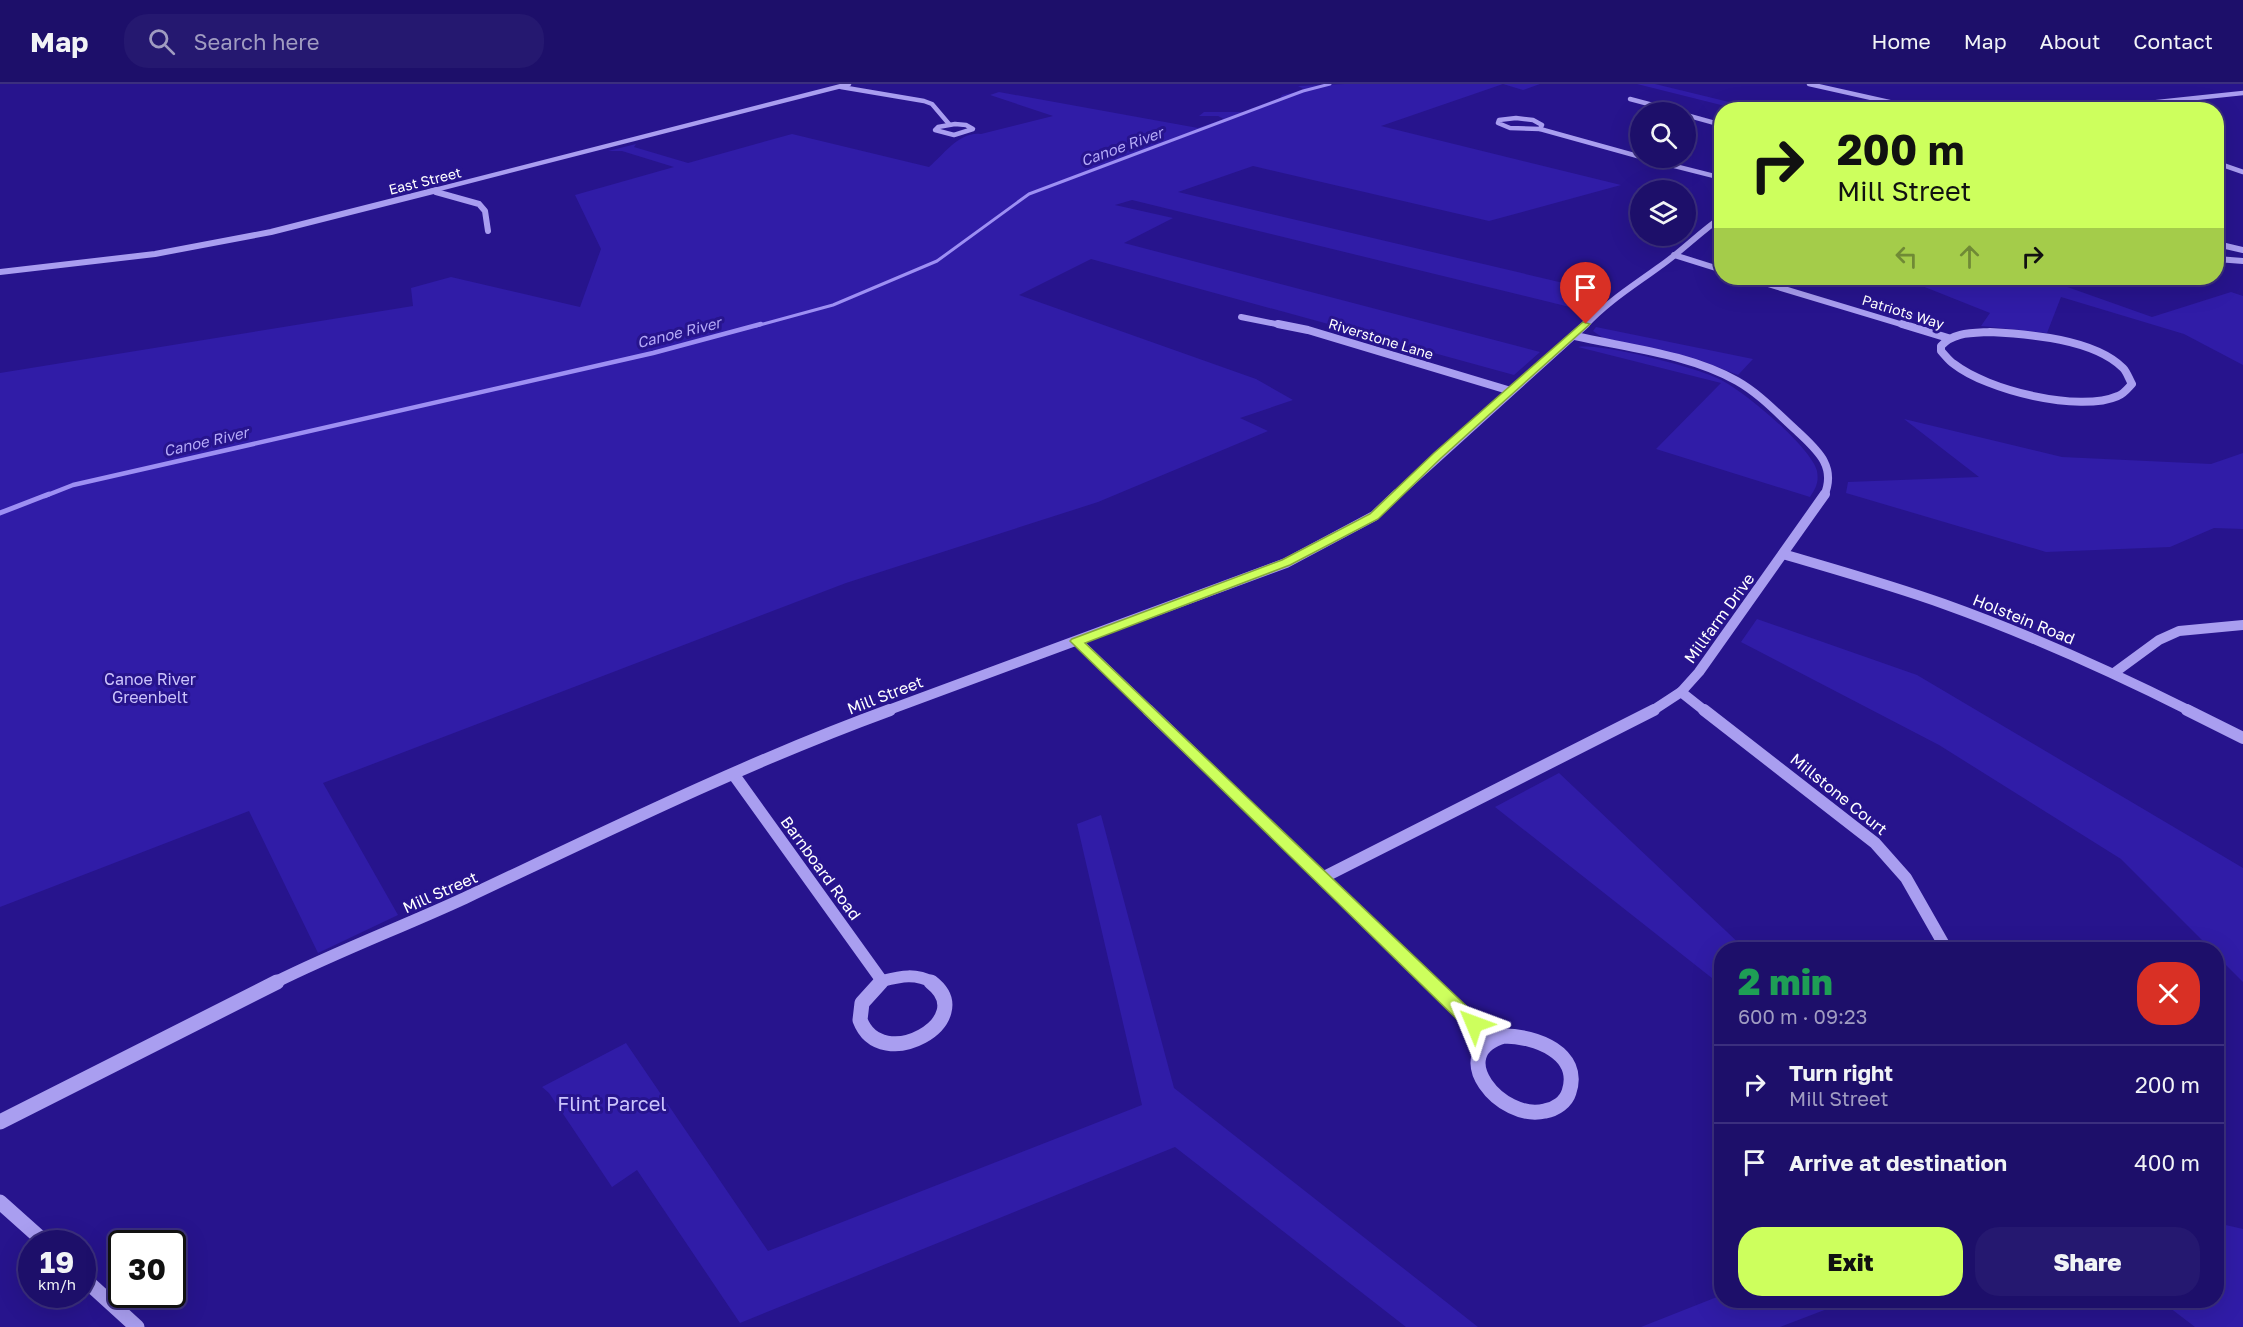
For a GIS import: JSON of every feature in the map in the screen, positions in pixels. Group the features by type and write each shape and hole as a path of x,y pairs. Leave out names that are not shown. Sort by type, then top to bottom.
{"street":[{"name":"East Street","path":"0,272 155,254 271,232 849,84"},
{"path":"1809,84 1894,102"},
{"path":"839,87 924,101 932,104 949,124 966,125 973,129 958,134 940,133 934,130 949,124"},
{"path":"2158,102 2243,93"},
{"path":"1630,99 1641,102"},
{"path":"1696,118 1714,123"},
{"path":"1540,129 1542,125 1533,119 1498,120 1498,123 1510,128 1540,129 1630,154"},
{"path":"2224,165 2243,172"},
{"path":"1684,168 1714,176"},
{"path":"433,192 479,204 485,211 488,231"},
{"name":"Mill Street","path":"0,1122 302,969 441,909 658,807 840,728 1286,563 1374,516 1438,456 1575,336 1615,297 1674,255 1714,223"},
{"path":"2224,246 2243,250"},
{"path":"1674,255 1714,268"},
{"path":"2224,260 2243,261"},
{"name":"Patriots Way","path":"1771,285 1948,338 1963,333 1991,331 2025,333 2054,339 2088,349 2115,362 2128,373 2132,384 2126,392 2119,396 2098,400 2070,400 2022,393 1991,384 1956,368 1941,351 1941,346 1948,338"},
{"name":"Riverstone Lane","path":"1241,317 1308,330 1511,391"},
{"name":"Millfarm Drive","path":"1322,878 1649,713 1681,692 1713,654 1825,495 1830,483 1829,471 1824,459 1813,446 1752,391 1723,375 1691,364 1575,336"},
{"name":"Holstein Road","path":"1783,554 1963,610 2114,673 2243,738"},
{"path":"2114,673 2159,640 2179,631 2243,625"},
{"path":"1077,641 1490,1040"},
{"name":"Millstone Court","path":"1681,692 1859,830 1889,857 1906,878 1942,942"},
{"name":"Barnboard Road","path":"734,775 882,981"},
{"path":"908,974 932,980 942,991 945,1005 936,1027 922,1038 904,1043 887,1043 872,1037 860,1019 860,1004 868,991 882,981 908,974"},
{"path":"1516,1034 1535,1038 1553,1049 1570,1072 1571,1088 1564,1102 1550,1110 1531,1112 1512,1107 1494,1096 1483,1082 1478,1066 1481,1051 1490,1040 1516,1034"},
{"path":"0,1202 31,1230"},
{"path":"96,1290 137,1327"}],"green space":[{"name":"Canoe River Greenbelt","path":"1503,84 1381,126 1621,185 1489,221 1253,166 1178,192 1606,293 1586,311 1132,200 1115,205 1173,218 1124,243 1540,352 1514,375 1091,259 1019,295 1256,379 1293,400 1240,418 1268,431 1098,502 846,583 323,783 398,915 318,953 249,811 0,907 0,373 413,306 411,288 451,277 580,307 601,249 575,195 674,167 622,151 608,151 636,144 634,147 688,163 792,134 929,167 953,144 966,136 1053,116 990,95 999,92 1198,128 1224,119 1218,116 1199,116 1204,112 1245,112 1280,99 1282,95 1306,90 1298,86"},
{"path":"1503,84 1540,84 1523,90"},
{"path":"1637,84 1655,84 1729,102 1714,103"},
{"path":"1920,285 2062,285 2152,317 2231,292 2243,296 2243,365 2184,334 2061,297 2047,333 1981,326 1990,313"},
{"path":"1596,327 1753,359 1738,375 1702,361 1603,338 1593,331"},
{"path":"1578,347 1607,349 1669,362 1705,373 1728,384 1774,419 1812,461 1817,471 1817,482 1812,494 1810,497 1656,449 1721,383"},
{"path":"1904,419 2062,457 2211,464 2243,453 2243,529 2214,528 2170,547 2046,552 1846,493 1848,482 1979,477"},
{"path":"1757,619 1917,675 2243,868 2243,982 2224,963 2224,942 2204,942 2121,859 1939,745 1741,642"},
{"path":"1559,773 1738,942 1714,942 1714,980 1495,807"},
{"name":"Flint Parcel","path":"1101,815 1174,1088 1478,1327 1406,1327 1175,1147 740,1323 637,1170 612,1187 549,1093 542,1087 626,1043 768,1251 1142,1105 1077,824"},
{"path":"2224,1225 2243,1229 2243,1327 2195,1327 2170,1308 2224,1308"},
{"path":"1714,1298 1714,1308 1830,1308 1780,1327 1641,1327"}],"waterway":[{"name":"Canoe River","path":"756,326 833,305 937,261 1029,194 1303,91 1330,84"},
{"name":"Canoe River","path":"45,496 73,485 653,353 761,324"},
{"name":"Canoe River","path":"0,513 49,494"}],"route":[{"path":"1474,1024 1077,641 1286,563 1374,516 1586,324"}]}
